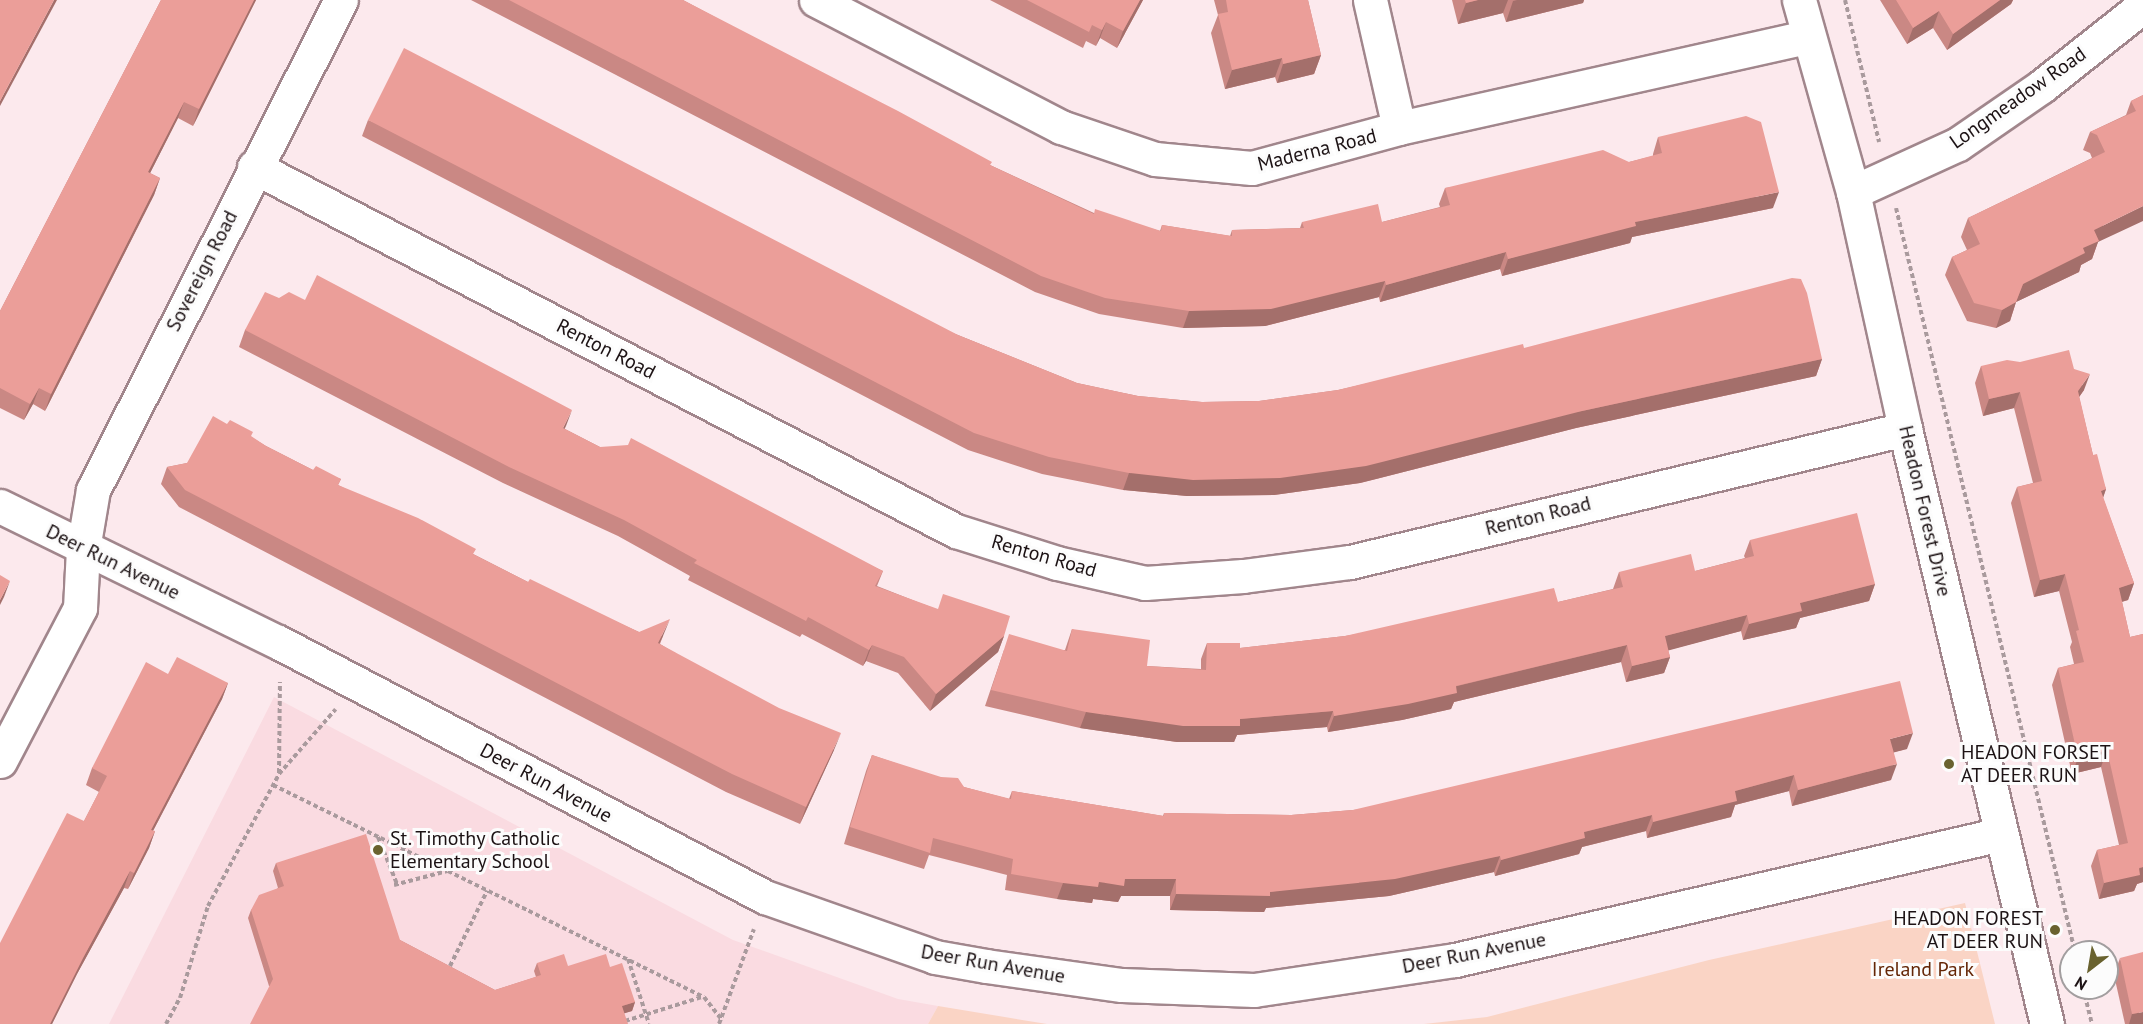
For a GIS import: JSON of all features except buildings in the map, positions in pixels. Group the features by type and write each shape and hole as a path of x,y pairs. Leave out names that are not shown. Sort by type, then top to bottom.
{"street":[{"name":"Sovereign Road","path":"0,761 80,608 83,549 93,490 254,167 341,0"},
{"name":"Maderna Road","path":"816,0 1061,127 1155,159 1252,168 1400,128 1807,37"},
{"path":"1370,0 1400,128"},
{"name":"Headon Forest Drive","path":"1799,0 1807,37 1853,192 1905,429 2047,1024"},
{"name":"Longmeadow Road","path":"1853,192 1958,144 2042,86 2143,6"},
{"name":"Renton Road","path":"254,167 956,531 1057,563 1145,583 1243,576 1350,562 1905,429"},
{"name":"Deer Run Avenue","path":"0,506 83,549 278,642 765,897 935,957 1122,985 1254,990 1455,960 2001,834"}],"path":[{"path":"1845,0 2072,940"},
{"path":"278,642 279,774"},
{"path":"166,1024 180,998 208,906 279,774 359,684"},
{"path":"273,785 704,997 720,1022"},
{"path":"378,836 395,885 448,870"},
{"path":"450,966 487,891"},
{"path":"720,1022 765,897"},
{"path":"628,959 649,1024"},
{"path":"626,1021 704,997"},
{"path":"2086,1000 2092,1024"}],"shaded area":[{"name":"St. Timothy Catholic Elementary School","path":"274,697 733,940 898,999 938,1006 928,1024 109,1024"}],"green space":[{"name":"Ireland Park","path":"1965,903 1995,1024 1424,1024 1487,1017 1709,960"},
{"path":"938,1006 1047,1024 928,1024"}],"place":[{"name":"HEADON FORSET AT DEER RUN","path":"1949,764"},
{"name":"St. Timothy Catholic Elementary School","path":"378,850"},
{"name":"HEADON FOREST AT DEER RUN","path":"2055,930"}]}
